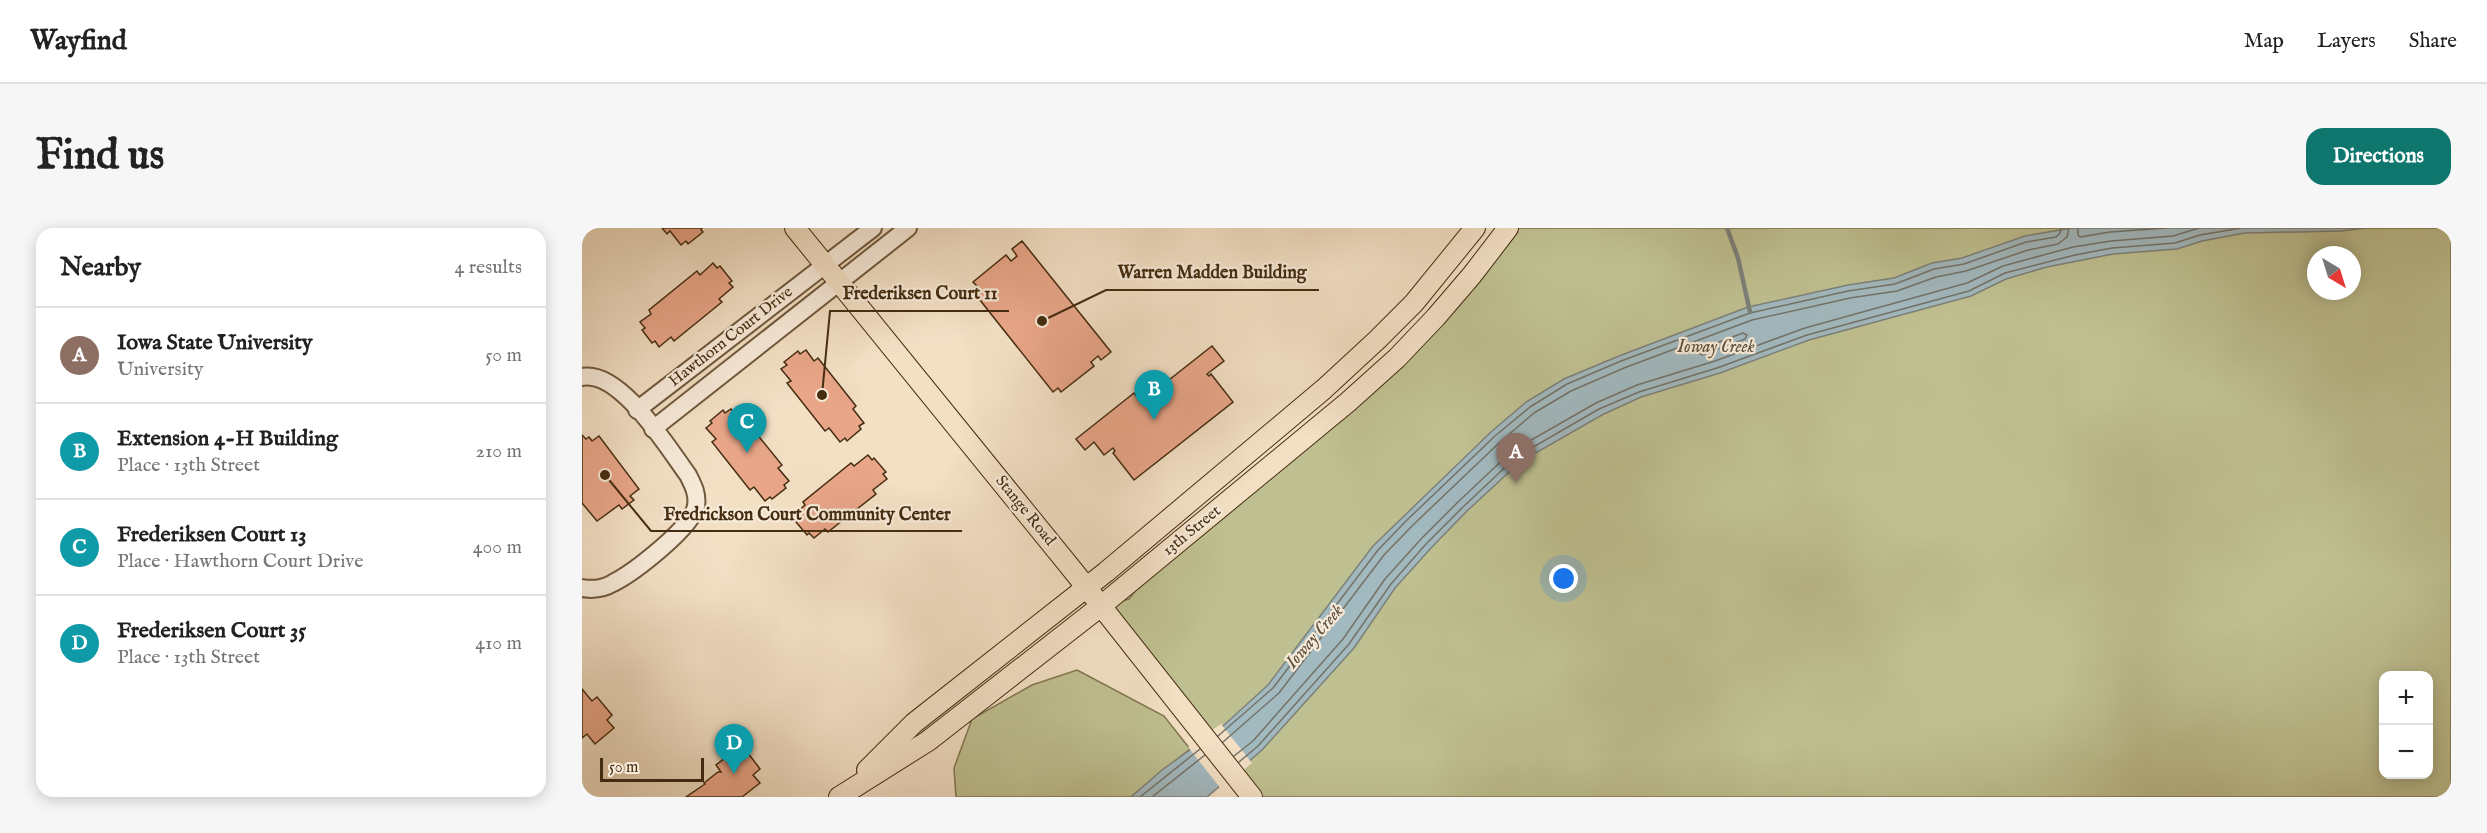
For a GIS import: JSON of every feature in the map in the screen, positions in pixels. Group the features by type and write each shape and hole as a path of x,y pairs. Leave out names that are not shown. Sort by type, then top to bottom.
{"main road":[{"name":"Stange Road","path":"795,228 1086,587 1252,797"},
{"name":"13th Street","path":"840,796 914,723 1086,587 1324,388 1414,303 1475,228"},
{"name":"13th Street","path":"840,796 928,741 1101,606 1308,436 1397,358 1472,275 1508,228"}],"street":[{"name":"Hawthorn Court Drive","path":"637,410 873,228"},
{"name":"Hawthorn Court Drive","path":"653,429 908,228"},
{"path":"582,377 599,378 611,384 637,410 688,475 695,489 696,505 684,528 613,584 601,589 582,588"}],"green space":[{"path":"1517,228 2451,228 2451,797 1252,797 1101,606 1129,599 1135,591 1206,530"},
{"path":"1077,670 1164,716 1190,749 1131,797 956,797 954,768 972,719 1032,685"}],"water":[{"name":"Ioway Creek","path":"2072,228 2366,228 2341,231 2245,233 2202,241 2177,249 2113,254 2047,267 2006,279 1971,296 1809,340 1720,373 1641,397 1602,415 1520,462 1467,511 1395,588 1354,648 1262,750 1207,797 1131,797 1162,770 1223,726 1268,685 1373,546 1491,432 1526,402 1564,379 1748,307 1848,285 1894,278 1932,263 1962,258 2025,236"}],"pier":[{"path":"1221,724 1252,763 1221,789 1188,747"}],"building":[{"path":"662,228 702,228 703,232 688,244 686,241 681,245 670,231 667,234"},
{"path":"1022,241 1111,352 1101,360 1098,356 1091,362 1094,366 1061,392 1058,388 1053,392 972,290 977,286 973,282 1006,255 1011,261 1017,256 1012,249"},
{"path":"713,263 717,268 720,266 732,281 729,283 733,287 719,299 722,302 674,341 671,337 659,347 655,341 652,343 642,330 645,328 640,322 651,314 649,310 697,271 700,275"},
{"path":"1212,346 1224,361 1207,374 1209,376 1211,374 1233,402 1134,480 1113,453 1115,451 1113,448 1104,455 1094,442 1085,450 1076,439 1134,393 1141,402"},
{"path":"806,350 814,361 818,358 856,406 853,409 864,423 859,426 861,429 847,441 845,438 840,442 829,428 825,431 787,383 791,381 781,369 787,365 784,362 798,351 800,354"},
{"path":"731,409 739,419 743,417 782,465 778,468 789,481 784,485 786,488 772,499 770,497 765,501 754,487 750,490 712,442 716,439 706,428 712,423 710,421 723,410 725,413"},
{"path":"582,435 586,439 589,437 592,441 599,436 639,489 630,496 634,500 622,509 619,505 597,521 582,503"},
{"path":"868,455 872,460 874,458 886,472 883,474 887,479 873,490 876,494 828,532 825,529 814,538 809,533 807,535 796,522 799,519 795,514 805,505 803,502 851,463 854,466"},
{"path":"582,689 592,701 597,697 612,715 607,720 614,728 595,744 587,734 582,738"},
{"path":"734,751 741,759 748,753 760,769 753,775 760,783 742,797 686,797 721,772 716,765"}],"waterway":[{"path":"1727,228 1738,258 1750,312"}],"place":[{"name":"Warren Madden Building","path":"1042,321"},
{"name":"Frederiksen Court 11","path":"822,395"},
{"name":"Extension 4-H Building","path":"1154,420"},
{"name":"Frederiksen Court 13","path":"747,453"},
{"name":"Fredrickson Court Community Center","path":"605,475"},
{"name":"Iowa State University","path":"1516,483"},
{"name":"Frederiksen Court 35","path":"734,774"}]}
